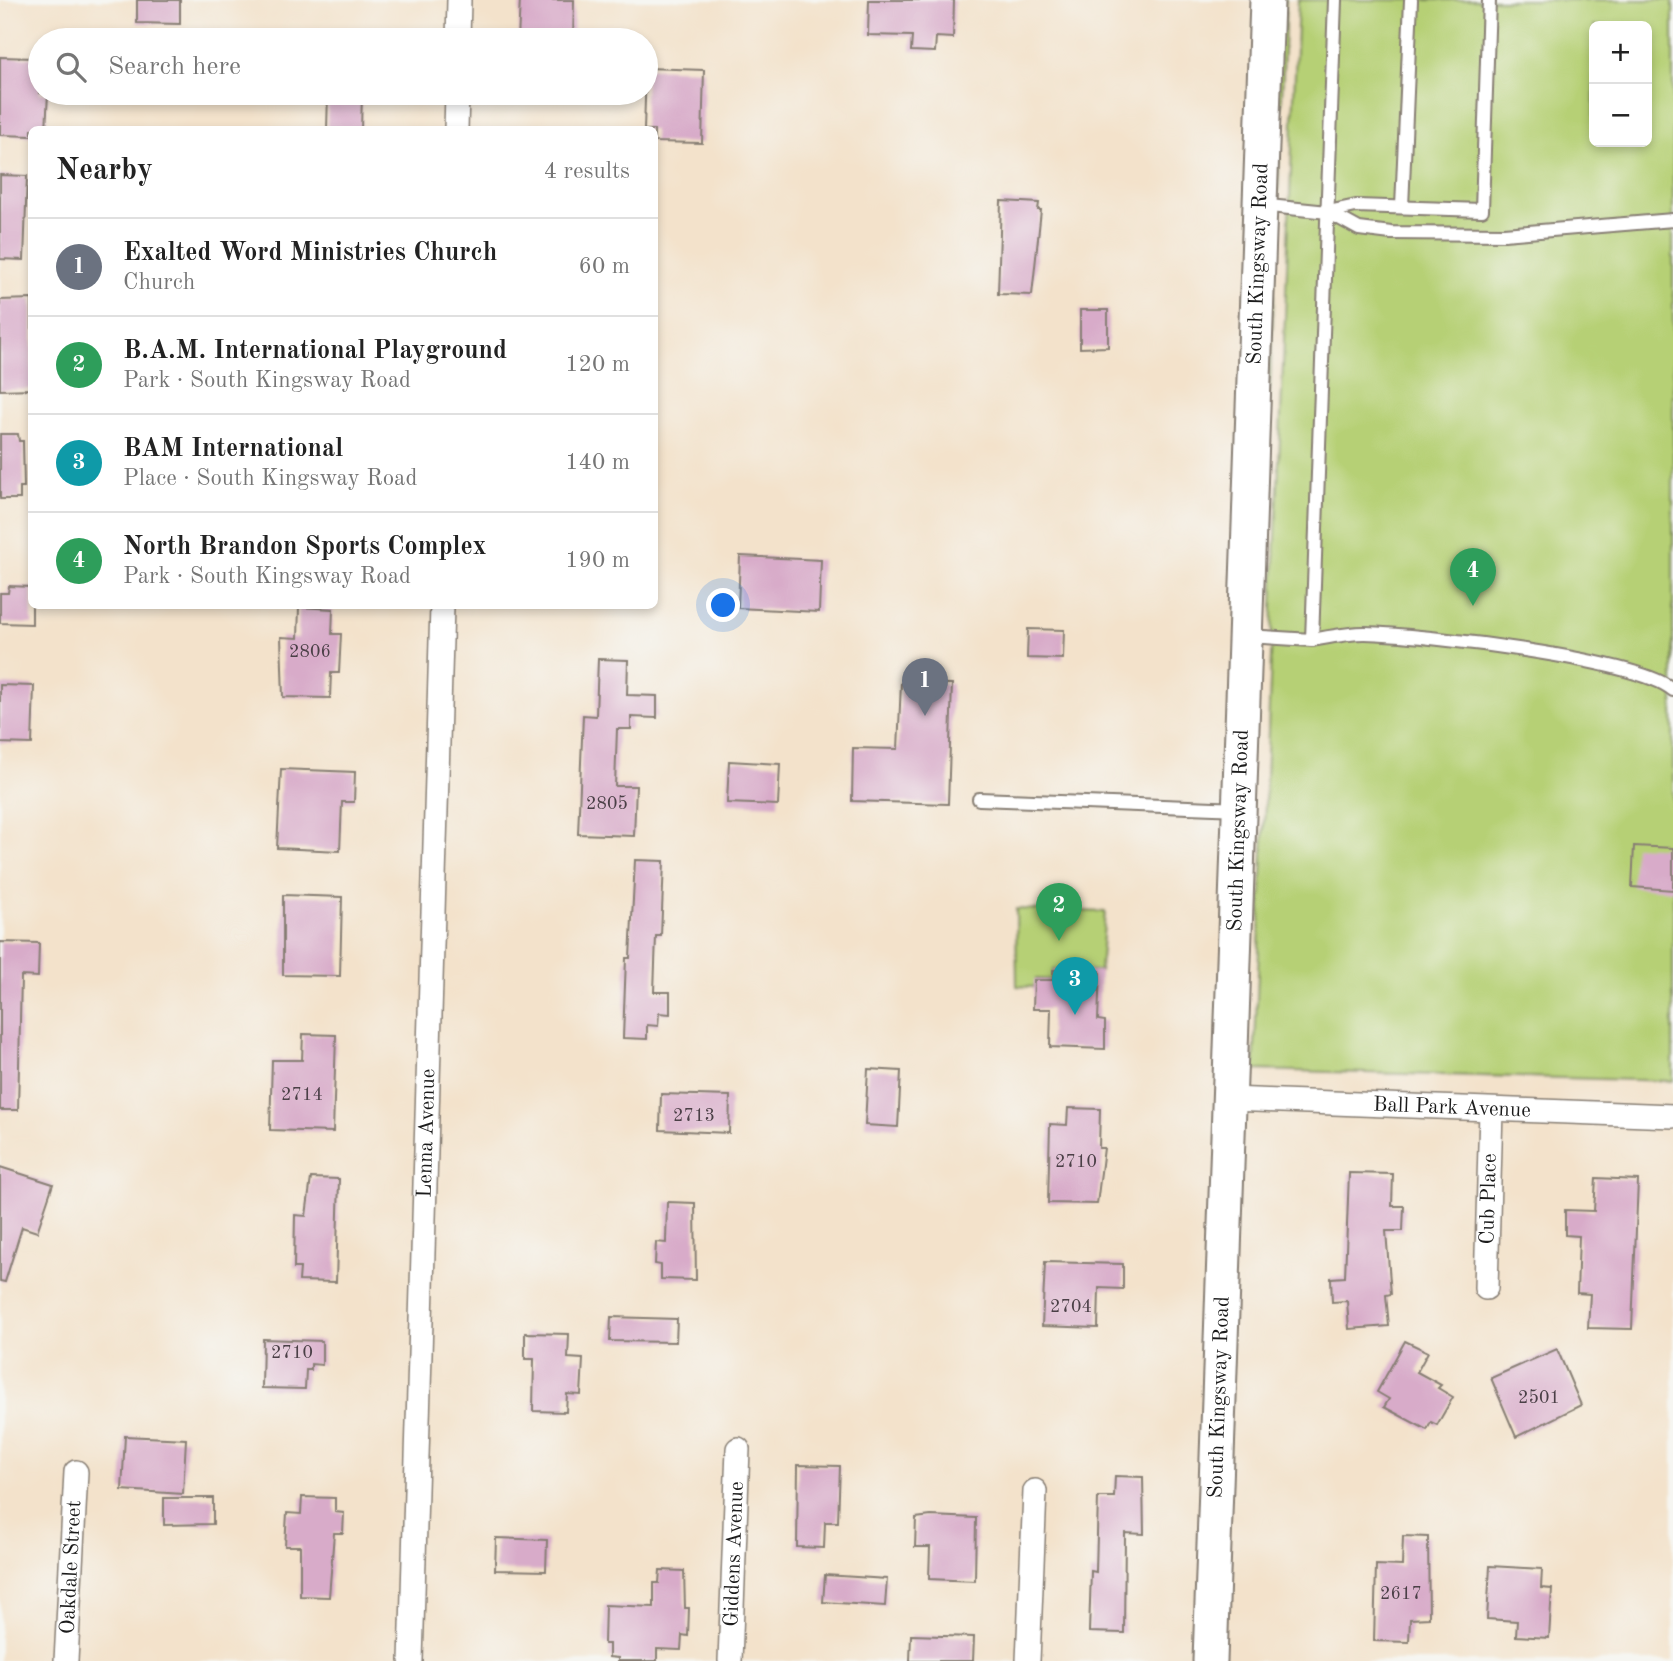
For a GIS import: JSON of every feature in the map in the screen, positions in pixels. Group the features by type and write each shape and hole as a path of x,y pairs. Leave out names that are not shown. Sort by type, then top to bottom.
{"street":[{"path":"458,28 459,0"},
{"name":"South Kingsway Road","path":"1210,1661 1267,0"},
{"path":"456,126 457,105"},
{"name":"Lenna Avenue","path":"411,1661 442,609"},
{"name":"Ball Park Avenue","path":"1230,1099 1673,1116"},
{"name":"Cub Place","path":"1486,1288 1491,1110"},
{"name":"Giddens Avenue","path":"730,1661 738,1449"},
{"name":"Oakdale Street","path":"66,1661 76,1472"},
{"path":"1028,1661 1035,1491"}],"lane":[{"path":"1312,640 1335,0"},
{"path":"1402,207 1411,0"},
{"path":"1260,205 1328,212 1356,206 1482,210 1489,0"},
{"path":"1328,212 1359,229 1391,233 1504,234 1673,220"},
{"path":"1246,636 1312,640 1364,633 1498,646 1607,665 1663,681 1673,690"},
{"path":"979,799 1240,809"}],"green space":[{"path":"1280,0 1286,0 1259,654"},
{"path":"1298,0 1673,0 1673,1081 1254,1070"},
{"path":"1016,909 1105,912 1100,971 1053,970 1053,980 1036,979 1034,987 1017,986"}],"building":[{"path":"137,0 180,0 180,24 137,23"},
{"path":"520,0 574,0 573,28 519,28"},
{"path":"869,0 954,0 953,38 936,37 935,52 911,51 912,36 868,35"},
{"path":"0,57 28,58 28,105 47,105 46,126 28,126 28,136 0,135"},
{"path":"658,68 704,70 702,143 658,142 658,126 644,126 645,105 658,105"},
{"path":"328,105 362,105 361,126 327,126"},
{"path":"0,175 27,176 24,260 0,259"},
{"path":"1001,201 1039,203 1038,210 1041,210 1032,295 998,294"},
{"path":"28,299 28,389 0,390 0,300"},
{"path":"1080,310 1108,310 1108,347 1080,348"},
{"path":"0,434 18,434 19,441 23,441 24,487 20,487 20,499 0,499"},
{"path":"740,556 821,560 819,612 738,608"},
{"path":"9,586 28,587 28,609 32,609 32,624 0,623 0,593 8,593"},
{"path":"299,609 333,609 332,634 341,634 339,673 331,673 330,698 283,697 281,637 298,638"},
{"path":"1028,629 1064,630 1063,659 1027,658"},
{"path":"598,659 628,660 627,695 657,696 657,718 631,717 631,729 617,729 615,786 636,786 634,836 578,834 583,715 596,716"},
{"path":"901,683 952,684 948,804 852,801 853,748 898,749"},
{"path":"0,685 34,686 32,744 0,743"},
{"path":"729,761 780,764 778,805 727,803"},
{"path":"281,769 355,772 354,802 342,802 340,851 277,848"},
{"path":"1634,846 1673,848 1673,890 1632,887"},
{"path":"635,860 664,861 661,936 656,936 654,992 670,992 670,1014 659,1013 658,1026 647,1025 647,1039 623,1038 626,958 630,958"},
{"path":"283,895 342,897 340,976 283,975"},
{"path":"0,942 39,943 38,977 21,976 18,1110 0,1110"},
{"path":"1053,970 1100,971 1098,1020 1105,1021 1105,1049 1050,1047 1051,1009 1033,1009 1034,980 1053,980"},
{"path":"303,1034 336,1035 333,1132 270,1130 272,1060 302,1060"},
{"path":"868,1069 901,1071 898,1127 865,1125"},
{"path":"661,1094 730,1096 729,1133 660,1130"},
{"path":"1068,1108 1100,1109 1099,1148 1104,1148 1097,1204 1048,1203 1050,1124 1067,1125"},
{"path":"0,1167 53,1184 37,1232 22,1227 5,1282 0,1281"},
{"path":"1349,1173 1393,1174 1392,1206 1404,1206 1403,1231 1386,1231 1391,1294 1386,1295 1389,1326 1349,1329 1347,1301 1332,1302 1331,1278 1345,1277"},
{"path":"311,1178 339,1179 336,1282 299,1281 300,1268 294,1268 295,1215 306,1216"},
{"path":"1596,1178 1638,1180 1632,1329 1588,1328 1590,1294 1577,1293 1579,1236 1565,1235 1565,1210 1594,1211"},
{"path":"667,1202 695,1203 696,1280 661,1279 661,1265 655,1264 656,1242 666,1243"},
{"path":"1045,1262 1123,1264 1123,1289 1099,1288 1098,1328 1042,1326"},
{"path":"611,1317 677,1319 676,1342 610,1341"},
{"path":"525,1333 569,1334 568,1358 583,1359 581,1395 567,1394 566,1412 533,1411 534,1359 525,1359"},
{"path":"263,1339 322,1341 322,1365 311,1364 311,1370 306,1370 305,1389 262,1388"},
{"path":"1405,1341 1428,1352 1417,1372 1441,1385 1438,1388 1453,1397 1437,1425 1431,1422 1427,1430 1384,1407 1389,1399 1377,1392"},
{"path":"1557,1349 1581,1405 1516,1437 1491,1378"},
{"path":"125,1436 186,1439 183,1494 122,1490"},
{"path":"798,1465 840,1466 838,1522 825,1522 824,1548 797,1547"},
{"path":"1115,1476 1143,1477 1144,1534 1125,1533 1124,1633 1089,1632 1091,1571 1096,1572 1098,1497 1114,1497"},
{"path":"302,1497 335,1498 335,1512 344,1513 343,1533 334,1533 329,1597 300,1596 300,1546 285,1546 287,1513 301,1514"},
{"path":"164,1498 213,1498 213,1524 164,1525"},
{"path":"916,1518 976,1518 975,1581 929,1579 930,1547 915,1547"},
{"path":"1403,1536 1428,1537 1429,1618 1410,1619 1409,1642 1374,1641 1376,1565 1402,1566"},
{"path":"496,1538 547,1540 546,1571 495,1570"},
{"path":"1490,1566 1542,1569 1541,1588 1552,1589 1549,1638 1516,1636 1517,1621 1487,1619"},
{"path":"660,1570 684,1571 685,1608 689,1608 688,1636 682,1635 681,1650 657,1649 657,1661 618,1661 618,1658 609,1657 609,1644 604,1644 605,1605 654,1607 654,1583 659,1583"},
{"path":"825,1575 887,1579 885,1606 823,1602"},
{"path":"911,1635 974,1637 973,1661 910,1661"}],"place":[{"name":"North Brandon Sports Complex","path":"1473,606"},
{"name":"Exalted Word Ministries Church","path":"925,716"},
{"name":"B.A.M. International Playground","path":"1059,941"},
{"name":"BAM International","path":"1075,1015"}]}
